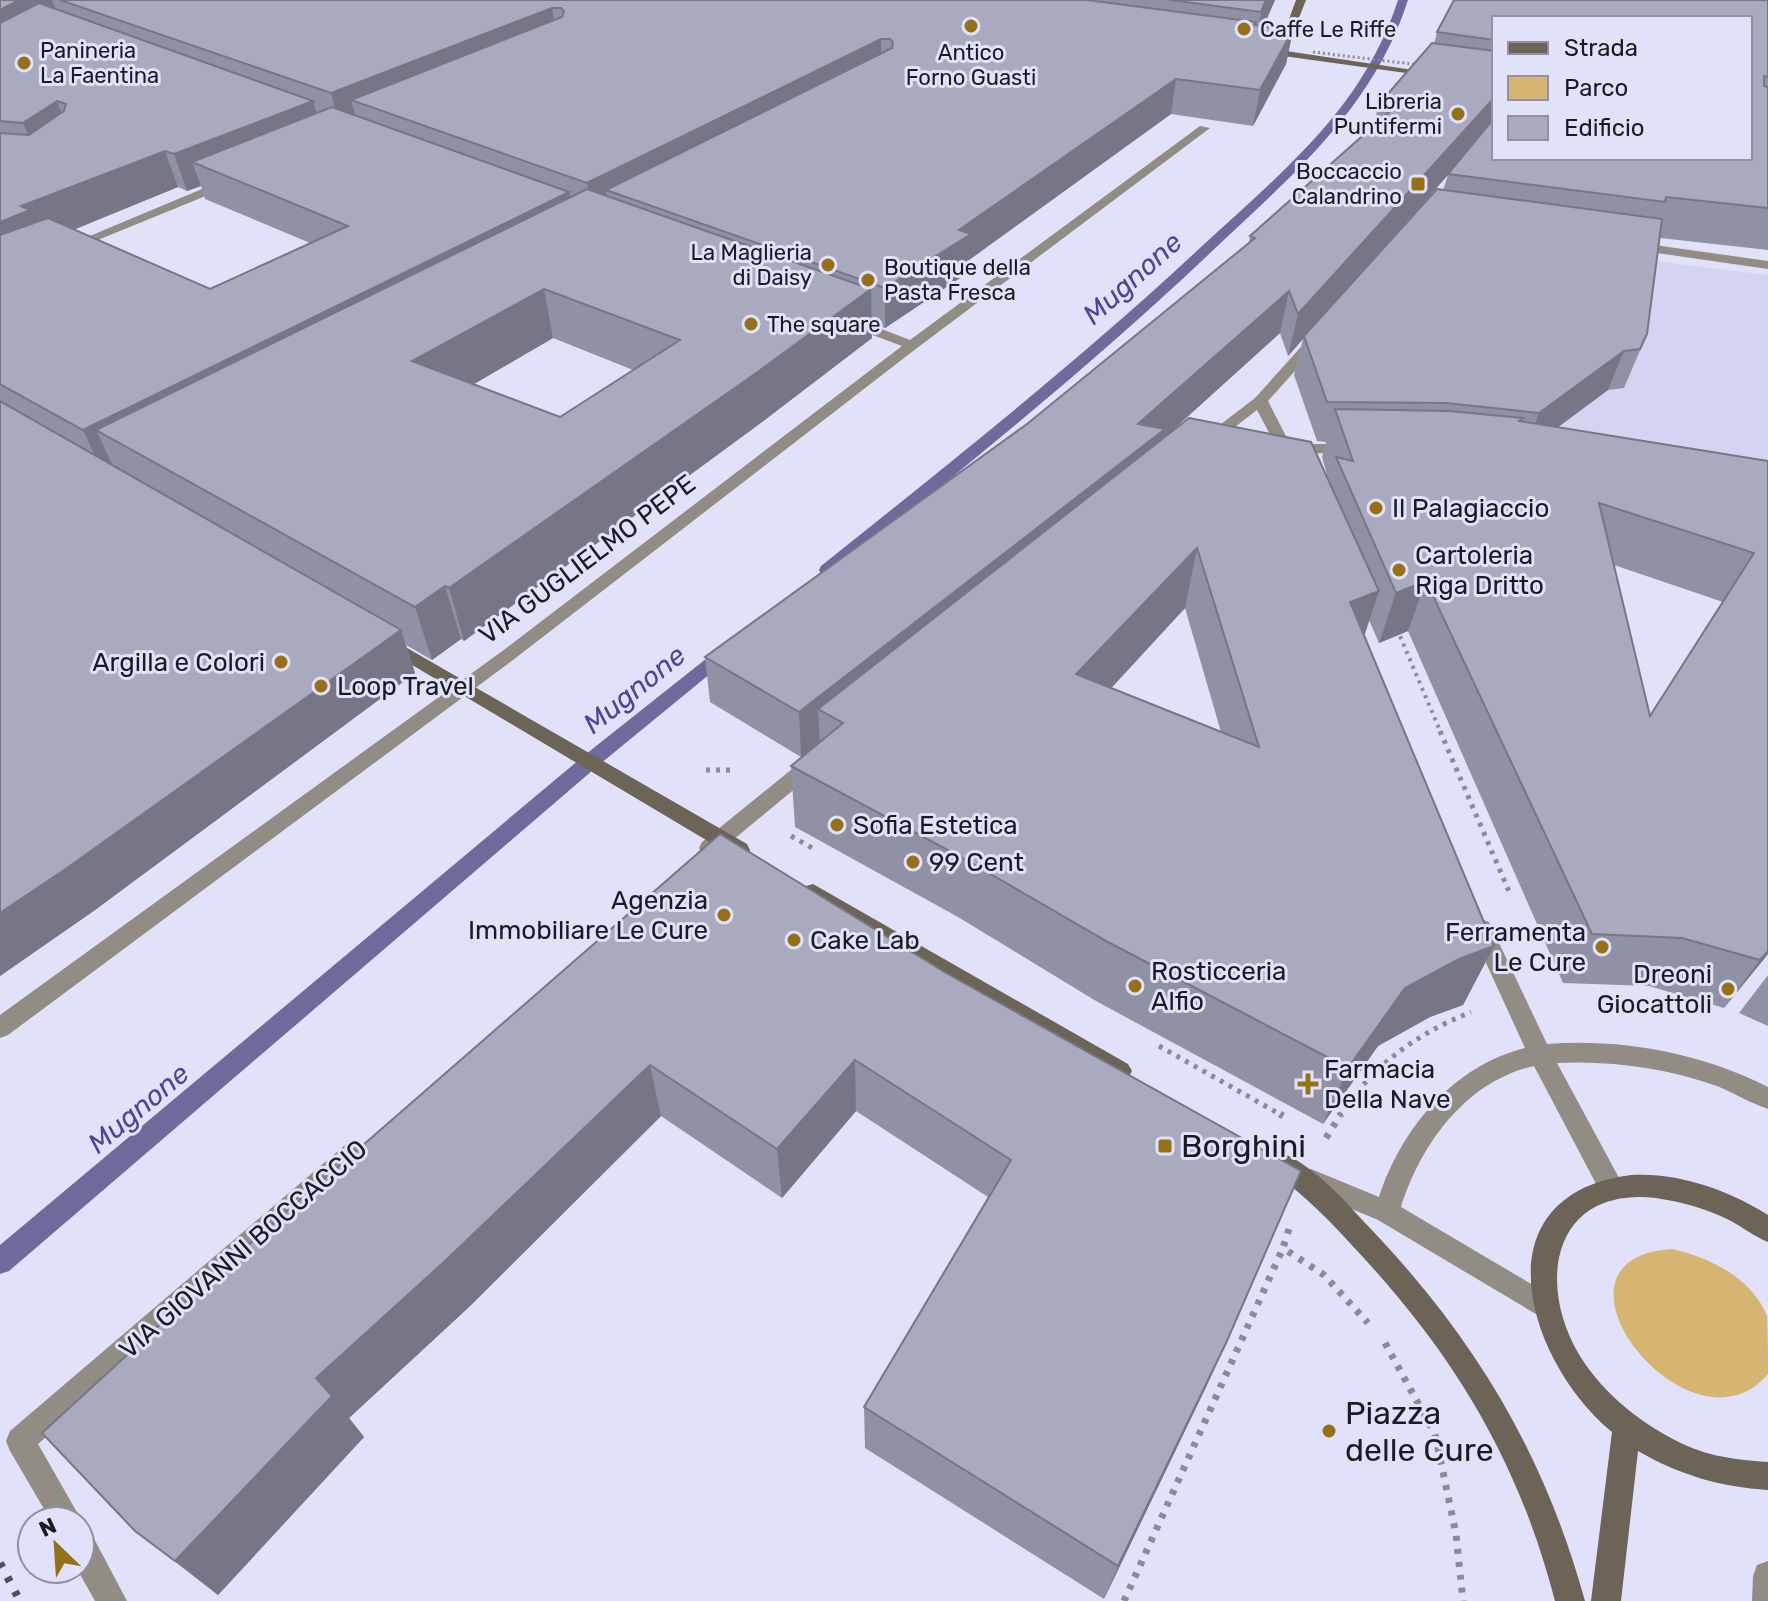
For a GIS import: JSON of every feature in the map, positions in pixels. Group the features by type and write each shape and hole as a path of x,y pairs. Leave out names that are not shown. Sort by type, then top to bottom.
{"street":[{"path":"1280,53 1301,0"},
{"path":"1265,50 1426,69 1451,77"},
{"name":"VIA GUGLIELMO PEPE","path":"0,1028 463,689 912,345 1204,128"},
{"path":"58,251 246,174"},
{"path":"1612,243 1768,265"},
{"path":"835,316 912,345"},
{"path":"1199,449 1260,401 1323,331"},
{"path":"1260,401 1298,476"},
{"path":"1284,449 1373,448"},
{"path":"368,632 762,862"},
{"path":"695,860 824,753"},
{"path":"789,878 1146,1086"},
{"path":"1476,915 1493,959 1540,1055 1612,1189"},
{"path":"1387,1212 1406,1158 1446,1106 1477,1080 1515,1061 1540,1055 1607,1053 1644,1058 1713,1075 1768,1099"},
{"name":"VIA GIOVANNI BOCCACCIO","path":"58,1505 20,1441 370,1140"},
{"path":"1253,1148 1300,1175 1387,1212 1546,1307"},
{"path":"1300,1175 1394,1271 1463,1361 1530,1477 1561,1559 1570,1601"},
{"path":"1768,1230 1732,1207 1689,1191 1645,1185 1612,1189 1575,1206 1553,1231 1542,1283 1556,1337 1572,1366 1601,1403 1627,1426 1673,1455 1700,1466 1728,1474 1768,1476"},
{"path":"1606,1601 1627,1426"},
{"path":"96,1572 112,1601"},
{"path":"1767,1601 1768,1576"}],"path":[{"path":"1312,55 1426,69"},
{"path":"1395,624 1513,901"},
{"path":"706,770 735,770"},
{"path":"1315,1135 1324,1139 1363,1081 1387,1057 1433,1025 1477,1009"},
{"path":"1124,1601 1283,1248 1293,1218"},
{"path":"1283,1248 1324,1275 1372,1327"},
{"path":"1382,1338 1435,1434 1456,1534 1463,1601"}],"shaded area":[{"path":"1646,260 1768,275 1768,461 1553,431 1577,413 1593,391"}],"green space":[{"path":"1672,1249 1728,1271 1751,1291 1767,1316 1768,1374 1735,1395 1700,1395 1665,1377 1636,1349 1618,1317 1614,1285 1631,1261"}],"building":[{"path":"0,0 19,0 0,10"},
{"path":"60,0 1087,0 1256,22 1254,25 1293,30 1260,90 1176,79 959,230 971,234 885,288 606,190 892,48 890,39 881,39 587,183 351,100 562,17 564,11 561,8 552,8 331,93"},
{"path":"1170,0 1266,0 1261,12"},
{"path":"1454,0 1768,0 1768,77 1764,76 1764,86 1768,87 1768,208 1666,197 1665,202 1448,174 1492,120 1492,160 1752,160 1752,16 1492,16 1492,40 1437,32"},
{"path":"39,3 313,101 174,154 165,151 21,206 30,210 0,222 0,133 29,135 64,111 66,104 57,101 23,123 0,121 0,23"},
{"path":"1432,43 1492,51 1492,100 1298,314 1289,291 1138,424 1165,429 799,712 705,657 1027,424 1255,238 1250,236 1396,106 1379,104"},
{"path":"332,107 569,192 83,430 0,384 0,235 48,218 210,289 348,226 192,162"},
{"path":"587,189 871,289 449,588 445,586 415,607 96,430","holes":["544,289 680,340 560,417 412,361"]},
{"path":"1437,189 1662,219 1647,334 1640,349 1624,351 1539,413 1446,403 1327,402 1304,336"},
{"path":"0,401 401,630 0,913"},
{"path":"1335,409 1449,411 1523,418 1519,421 1768,461 1768,951 1760,960 1682,938 1592,934 1426,581 1396,593 1336,457 1353,461","holes":["1599,503 1754,553 1650,716"]},
{"path":"1189,418 1311,442 1379,591 1350,602 1494,946 1459,959 1405,988 1348,1068 1108,942 961,857 791,766 843,723 818,709","holes":["1197,548 1259,747 1076,674"]},
{"path":"720,834 946,973 1301,1171 1226,1343 1118,1566 864,1407 1011,1160 855,1060 777,1149 650,1065 445,1261 316,1378 332,1396 175,1561 135,1531 42,1433 214,1275"}],"waterway":[{"name":"Mugnone","path":"827,570 1082,361 1181,273 1308,152 1356,97 1376,67 1392,35 1403,0"},
{"name":"Mugnone","path":"0,1262 593,759 727,651"}],"railway":[{"path":"0,1563 20,1601"}],"place":[{"name":"Antico Forno Guasti","path":"971,26"},
{"name":"Caffe Le Riffe","path":"1244,29"},
{"name":"Panineria La Faentina","path":"24,63"},
{"name":"Libreria Puntifermi","path":"1458,114"},
{"name":"Boccaccio Calandrino","path":"1418,184"},
{"name":"La Maglieria di Daisy","path":"828,265"},
{"name":"Boutique della Pasta Fresca","path":"868,280"},
{"name":"The square","path":"751,324"},
{"name":"Il Palagiaccio","path":"1376,508"},
{"name":"Cartoleria Riga Dritto","path":"1399,570"},
{"name":"Argilla e Colori","path":"281,662"},
{"name":"Loop Travel","path":"321,686"},
{"name":"Sofia Estetica","path":"837,825"},
{"name":"99 Cent","path":"913,862"},
{"name":"Agenzia Immobiliare Le Cure","path":"724,915"},
{"name":"Cake Lab","path":"794,940"},
{"name":"Ferramenta Le Cure","path":"1602,947"},
{"name":"Rosticceria Alfio","path":"1135,986"},
{"name":"Dreoni Giocattoli","path":"1728,989"},
{"name":"Farmacia Della Nave","path":"1308,1084"},
{"name":"Borghini","path":"1165,1146"},
{"name":"Piazza delle Cure","path":"1329,1431"}]}
